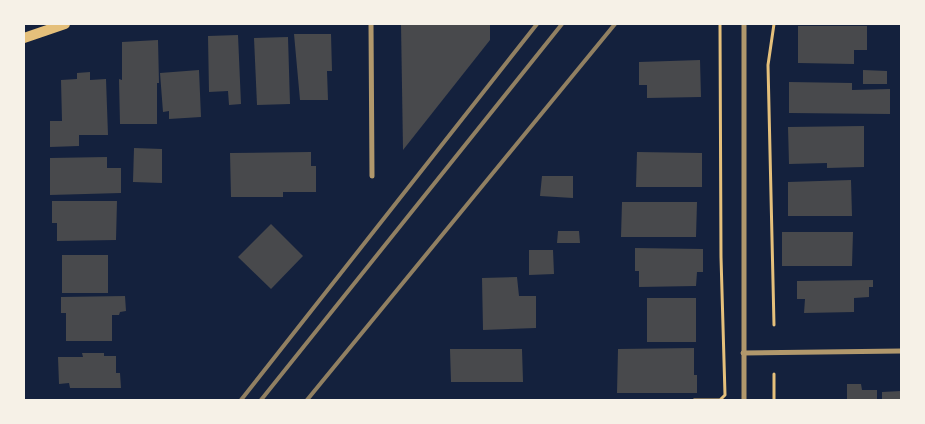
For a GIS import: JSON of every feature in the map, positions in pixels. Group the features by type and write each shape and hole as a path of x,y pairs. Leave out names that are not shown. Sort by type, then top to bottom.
{"main road":[{"path":"24,38 65,24"}],"street":[{"path":"372,24 372,176"},
{"path":"744,24 744,400"},
{"path":"743,353 901,351"}],"path":[{"path":"694,400 720,400 725,395 721,257 720,24"},
{"path":"774,24 768,65 774,326"},
{"path":"774,374 774,400"}],"building":[{"path":"401,24 490,24 490,40 403,150"},
{"path":"798,26 867,26 867,50 854,50 854,64 798,63"},
{"path":"294,34 331,34 332,71 327,71 328,100 300,100"},
{"path":"238,35 241,104 229,105 228,91 209,92 208,36"},
{"path":"288,37 290,104 257,105 254,38"},
{"path":"158,40 159,83 157,83 157,124 120,124 119,79 122,80 122,42"},
{"path":"700,60 701,97 647,98 647,85 639,85 639,62"},
{"path":"199,70 201,117 169,119 169,111 163,112 160,73"},
{"path":"863,70 887,71 887,84 863,84"},
{"path":"90,72 90,80 106,79 108,135 79,135 79,146 50,147 50,121 62,121 61,80 77,79 77,73"},
{"path":"789,82 852,83 852,90 890,89 890,114 789,113"},
{"path":"864,126 864,167 827,168 827,163 789,164 788,127"},
{"path":"134,148 162,149 162,183 133,182"},
{"path":"311,152 311,166 316,166 316,192 283,192 283,197 231,197 230,153"},
{"path":"637,152 702,153 702,187 636,187"},
{"path":"107,157 107,168 121,168 121,193 50,195 50,158"},
{"path":"542,176 573,176 573,198 540,196"},
{"path":"851,180 852,216 788,216 788,182"},
{"path":"52,201 117,201 116,240 57,241 57,223 52,223"},
{"path":"622,202 697,202 696,237 621,237"},
{"path":"271,224 303,256 271,289 238,257"},
{"path":"558,231 579,231 580,243 557,243"},
{"path":"782,232 853,232 852,266 782,266"},
{"path":"635,248 703,249 703,272 697,272 696,286 639,287 639,271 635,271"},
{"path":"529,250 553,250 554,274 529,275"},
{"path":"62,255 108,255 108,293 62,293"},
{"path":"517,277 519,296 536,296 536,328 483,330 482,278"},
{"path":"873,280 873,287 869,287 869,297 854,298 854,312 804,313 805,299 797,299 797,281"},
{"path":"125,296 126,311 120,312 119,315 112,315 112,341 66,341 66,313 61,313 61,297"},
{"path":"647,298 696,298 696,342 647,342"},
{"path":"694,348 694,375 697,375 697,393 617,393 618,349"},
{"path":"450,349 522,349 523,382 451,382"},
{"path":"82,353 104,353 104,356 116,356 116,373 120,373 121,388 70,388 69,383 59,384 58,357 83,357"},
{"path":"847,384 861,384 862,390 877,390 877,400 847,400"},
{"path":"901,391 901,400 882,400 882,392"}],"railway":[{"path":"241,400 537,24"},
{"path":"261,400 562,24"},
{"path":"307,400 615,24"}]}
